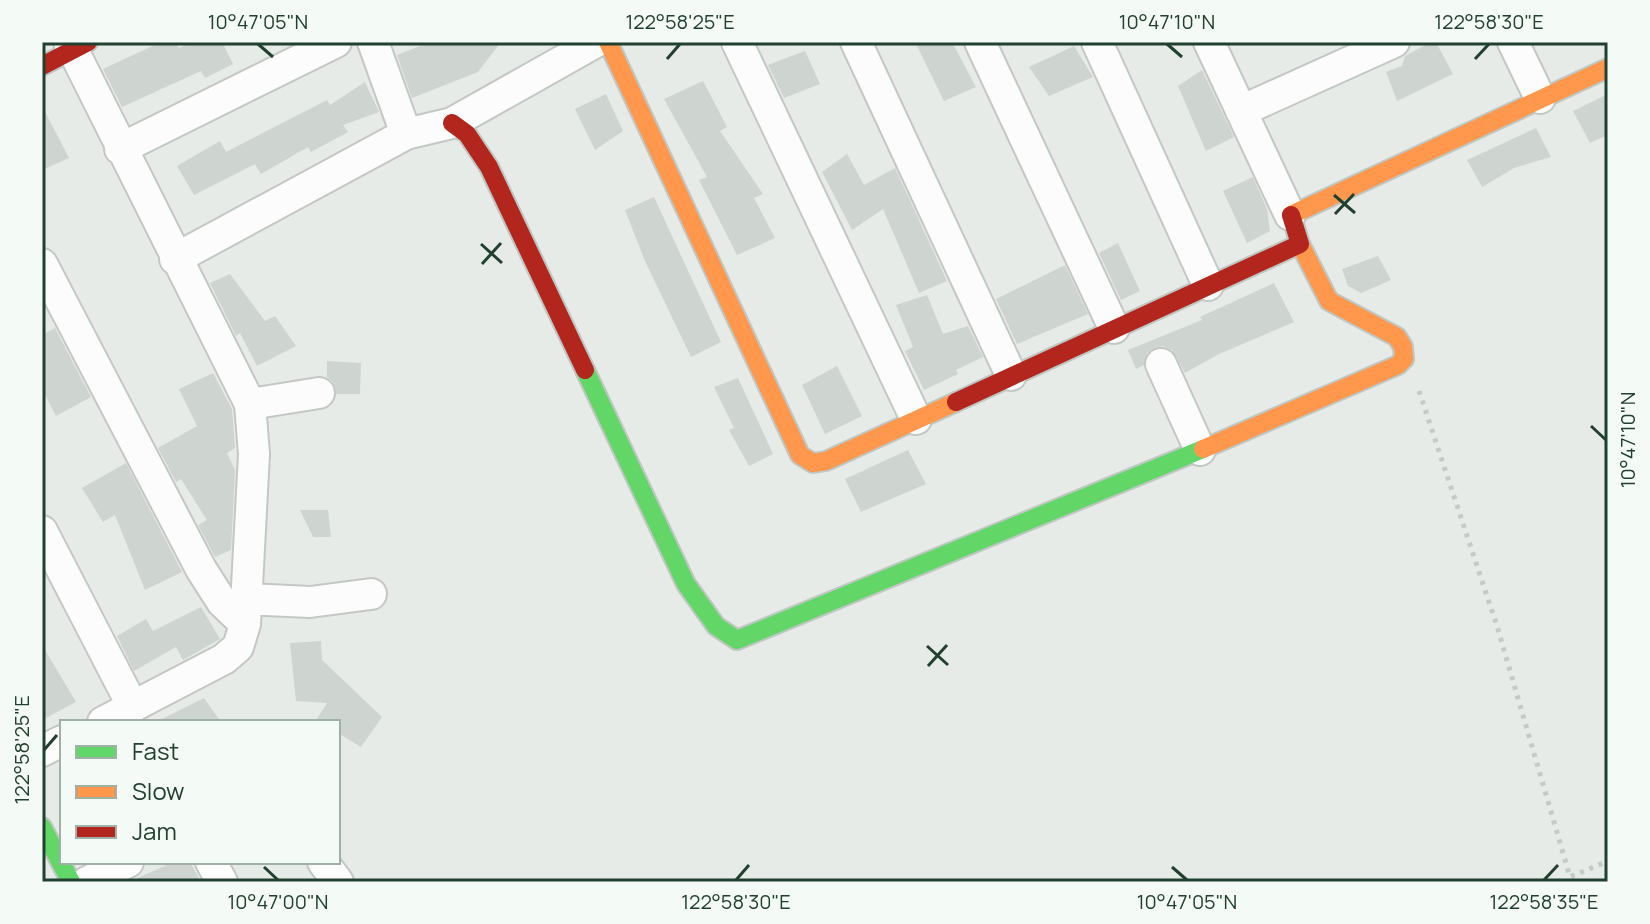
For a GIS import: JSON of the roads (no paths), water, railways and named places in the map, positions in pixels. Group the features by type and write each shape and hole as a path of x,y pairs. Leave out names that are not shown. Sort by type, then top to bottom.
{"street":[{"path":"120,149 336,42"},
{"path":"373,42 406,134"},
{"path":"175,259 406,134 452,123 596,42"},
{"path":"608,42 800,455 813,463 826,461 1300,244"},
{"path":"737,42 916,419"},
{"path":"856,42 1011,375"},
{"path":"980,42 1114,328"},
{"path":"1097,42 1208,285"},
{"path":"452,123 467,134 489,167 686,584 716,626 737,640 1200,450 1398,365 1404,359 1405,349 1398,337 1341,312 1329,301 1209,42"},
{"path":"1241,111 1394,42"},
{"path":"1513,42 1540,98"},
{"path":"42,66 77,45 120,149 175,259 235,367 250,404 254,454 246,612 238,647 224,659 107,720"},
{"path":"1290,215 1608,68"},
{"path":"42,264 201,569 222,602 246,612 371,594"},
{"path":"1161,364 1200,450"},
{"path":"250,404 319,393"},
{"path":"42,531 133,707"},
{"path":"42,751 60,742"},
{"path":"42,827 60,861"},
{"path":"62,864 71,882"},
{"path":"87,882 124,864"},
{"path":"212,864 222,882"},
{"path":"324,864 338,882"}]}
